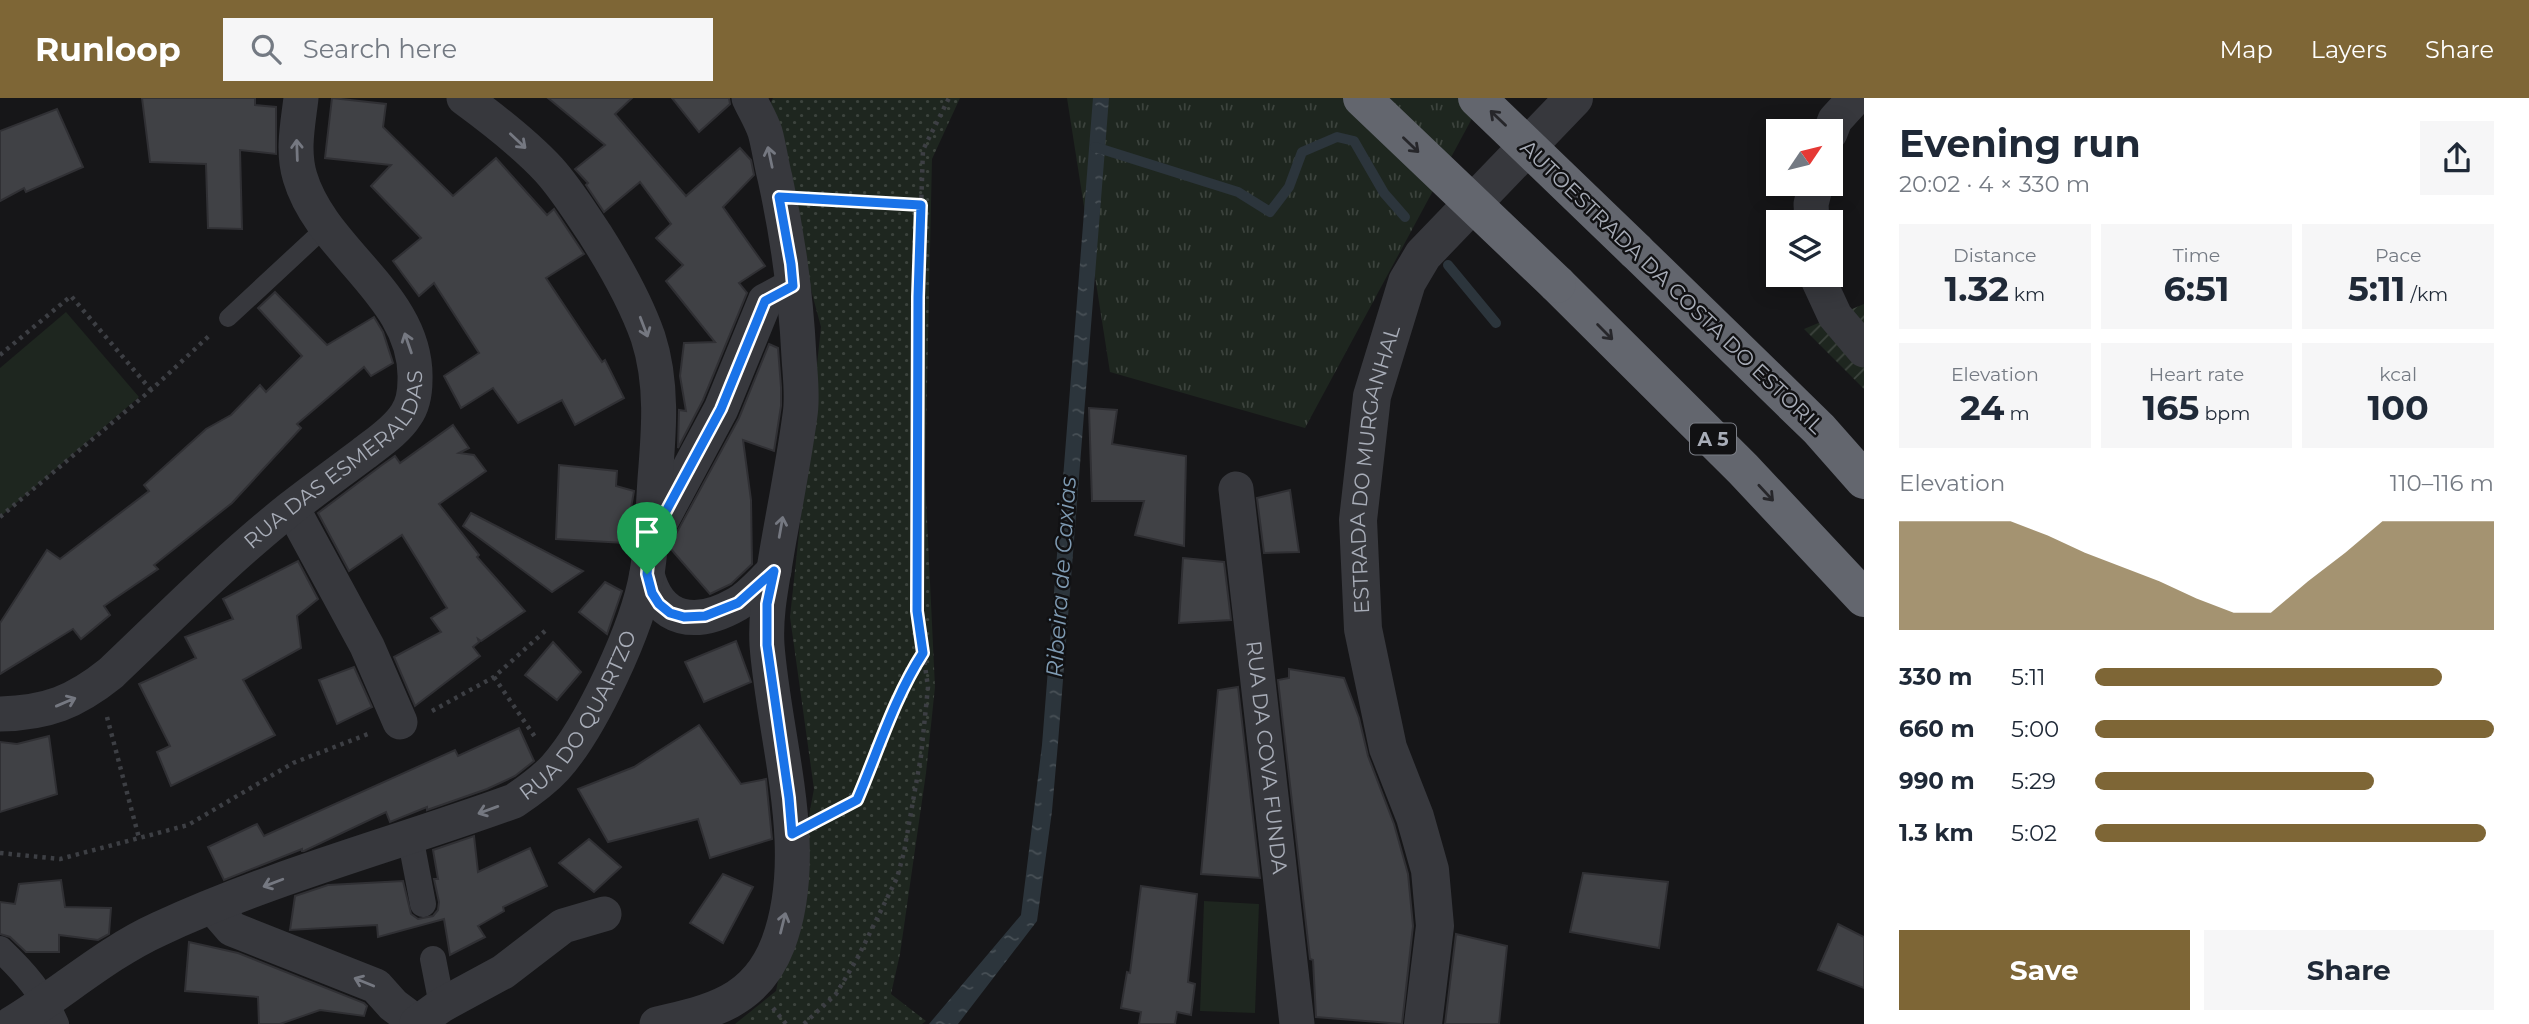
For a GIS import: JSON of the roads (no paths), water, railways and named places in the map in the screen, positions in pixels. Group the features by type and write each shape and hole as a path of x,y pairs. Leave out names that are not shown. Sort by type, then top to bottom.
{"highway":[{"name":"A 5","path":"1362,98 1557,284 1743,468 1864,598"},
{"name":"AUTOESTRADA DA COSTA DO ESTORIL","path":"1477,98 1819,429 1864,480"}],"street":[{"name":"RUA DAS ESMERALDAS","path":"0,714 45,710 88,691 111,673 241,549 396,427 407,415 415,394 416,365 406,335 392,307 326,227 299,176 295,148 301,98"},
{"name":"RUA DO QUARTZO","path":"11,1024 51,1012 120,951 157,929 325,863 514,801 537,786 556,768 575,742 612,673 632,626 648,558 659,439 659,387 648,339 615,264 572,197 548,169 507,130 464,98"},
{"path":"657,1024 725,1006 741,996 754,983 778,944 790,897 792,834 767,645 767,604 801,411 791,264 765,132 749,98"},
{"name":"ESTRADA DO MURGANHAL","path":"1423,1024 1435,926 1430,870 1415,817 1388,748 1363,629 1358,520 1372,396 1407,282 1423,255 1574,98"},
{"path":"1836,119 1854,98"},
{"path":"774,571 738,603 705,616 684,617 670,613 659,604 652,593 648,558 721,409 765,301 793,286"},
{"path":"1822,287 1835,316 1864,350"},
{"name":"RUA DA COVA FUNDA","path":"1236,489 1297,1024"},
{"path":"292,508 367,646 400,722"},
{"path":"410,836 423,904"},
{"path":"213,907 232,929 376,986 393,1005 425,1017"},
{"path":"425,1017 503,972 564,926 604,914"},
{"path":"0,949 27,974 51,1012"},
{"path":"425,1017 433,959"}],"lane":[{"path":"228,318 326,227"}],"water":[{"name":"Ribeira de Caxias","path":"1093,98 1109,98 1058,743 1037,921 958,1024 929,1024 1021,915 1042,745"}],"waterway":[{"path":"1095,147 1238,192 1270,212 1289,187 1302,152 1337,137 1354,141 1384,193 1405,217"},
{"path":"1448,265 1496,323"}]}
